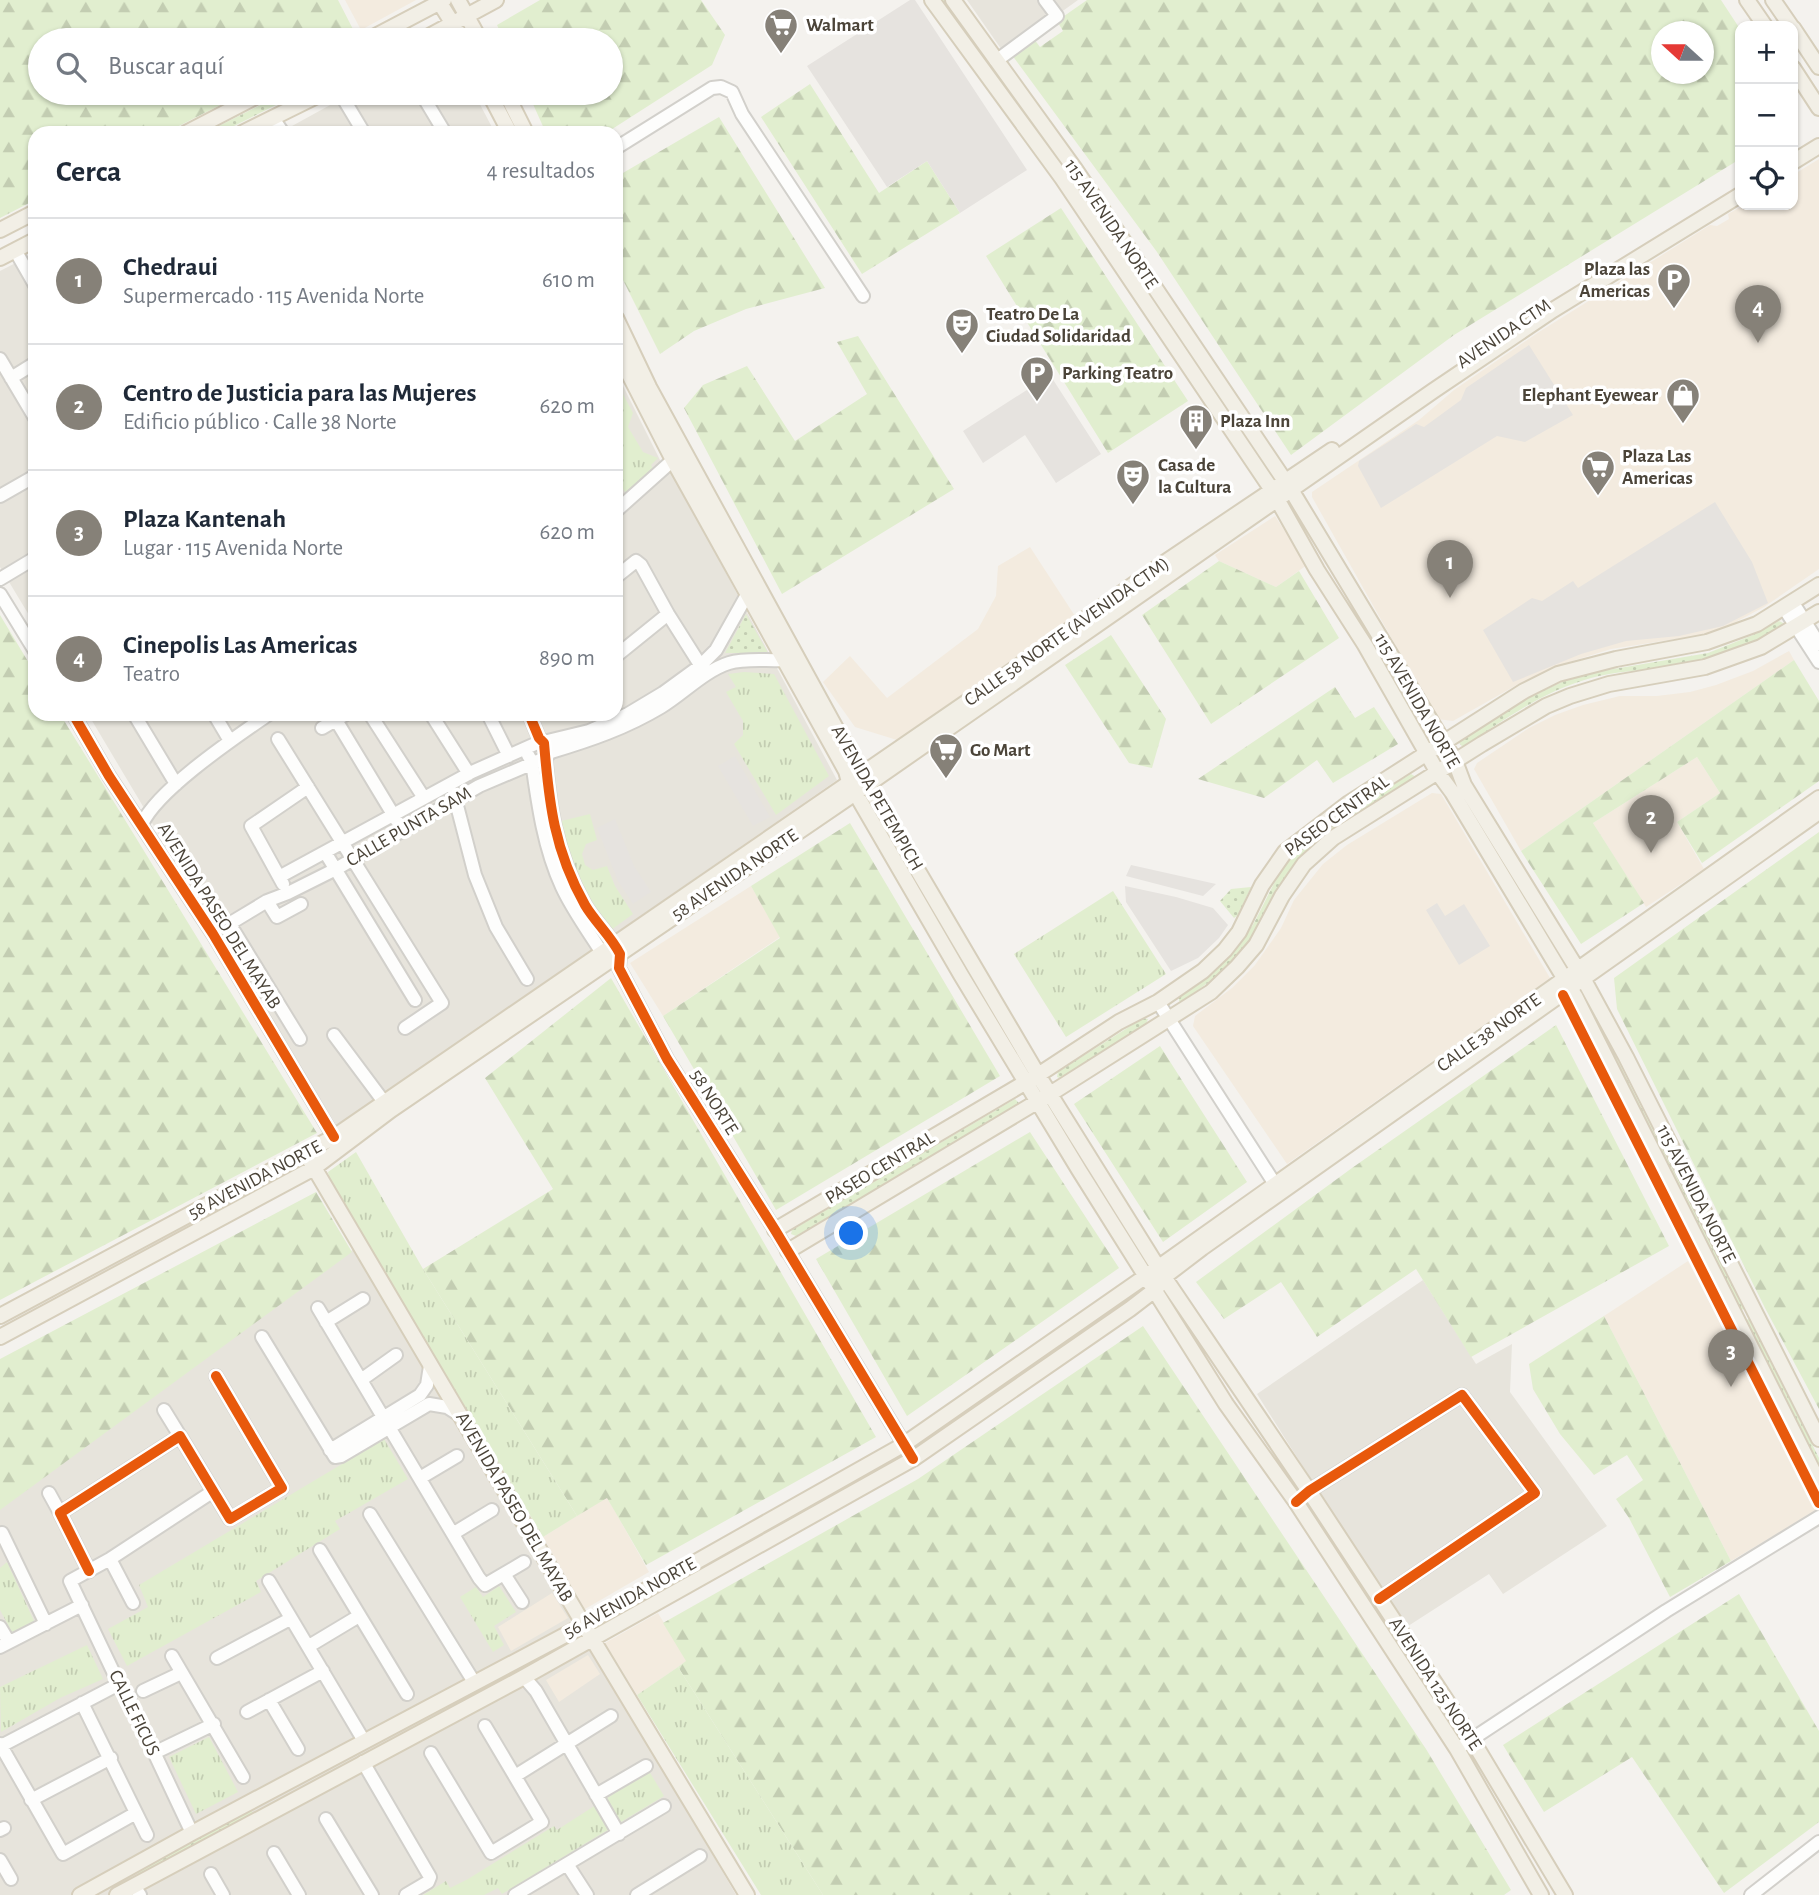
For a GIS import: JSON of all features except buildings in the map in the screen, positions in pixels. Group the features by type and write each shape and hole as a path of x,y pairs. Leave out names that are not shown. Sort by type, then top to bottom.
{"main road":[{"path":"458,0 474,28"},
{"path":"445,28 496,0"},
{"name":"115 AVENIDA NORTE","path":"932,0 1062,178 1275,495 1438,773 1626,1056 1819,1439"},
{"name":"115 AVENIDA NORTE","path":"953,0 1075,169 1288,486 1455,761 1464,785 1574,979 1819,1483"},
{"path":"1747,0 1762,21"},
{"path":"1773,0 1788,21"},
{"path":"390,28 440,1 457,28"},
{"path":"1798,36 1819,67"},
{"path":"1798,76 1819,108"},
{"path":"199,126 240,105"},
{"path":"256,126 299,105"},
{"path":"495,105 506,126"},
{"path":"512,105 522,126"},
{"path":"1798,148 1819,135"},
{"path":"1798,159 1819,146"},
{"name":"AVENIDA CTM","path":"1275,495 1548,304 1735,187"},
{"name":"AVENIDA CTM","path":"1288,486 1553,310 1735,198"},
{"path":"0,230 28,216"},
{"path":"0,258 28,244"},
{"name":"AVENIDA PETEMPICH","path":"623,333 654,398 858,783 1032,1079 1156,1277"},
{"name":"AVENIDA PETEMPICH","path":"623,363 673,460 783,660 846,771 858,783"},
{"name":"CALLE 58 NORTE (AVENIDA CTM)","path":"858,783 1275,495"},
{"name":"PASEO CENTRAL","path":"775,1230 1032,1079 1119,1022 1158,1002 1203,971 1226,950 1239,932 1262,885 1285,852 1349,803 1524,691 1558,674 1615,659 1707,642 1757,624 1819,585"},
{"name":"PASEO CENTRAL","path":"788,1251 1044,1098 1211,992 1256,945 1282,896 1304,864 1333,838 1455,761 1546,706 1570,696 1609,684 1705,667 1761,647 1819,612"},
{"name":"58 AVENIDA NORTE","path":"0,1337 314,1168 391,1110 858,783"},
{"name":"CALLE 38 NORTE","path":"1574,979 1819,798"},
{"name":"CALLE 38 NORTE","path":"1156,1277 1277,1188 1574,979 1819,812"},
{"name":"58 AVENIDA NORTE","path":"0,1316 334,1137 384,1102 613,956"},
{"name":"AVENIDA PASEO DEL MAYAB","path":"306,1153 430,1366 747,1895"},
{"path":"132,1245 140,1261"},
{"name":"56 AVENIDA NORTE","path":"117,1895 137,1891 265,1814 593,1640 914,1459 1130,1309 1156,1277"},
{"name":"56 AVENIDA NORTE","path":"80,1895 584,1625 903,1445 1156,1277"},
{"name":"AVENIDA 125 NORTE","path":"1156,1277 1190,1348 1296,1502 1457,1749 1541,1895"},
{"name":"AVENIDA 125 NORTE","path":"1156,1277 1309,1492 1471,1738 1565,1895"},
{"path":"1130,1309 1151,1303 1157,1306 1180,1342 1190,1348"},
{"path":"1738,1318 1754,1310"},
{"path":"474,1682 483,1698"},
{"path":"359,1744 363,1762"},
{"path":"257,1798 265,1814"},
{"path":"128,1869 137,1891"}],"street":[{"path":"996,61 1057,16 1045,0"},
{"path":"623,144 712,88 721,87 732,92 742,114 863,296"},
{"path":"347,105 360,126"},
{"path":"428,105 441,126"},
{"path":"273,118 278,126"},
{"path":"15,250 28,273"},
{"path":"0,359 28,406"},
{"path":"11,378 28,367"},
{"path":"623,505 673,460"},
{"path":"1,494 28,480"},
{"path":"623,570 636,561 641,565 703,670"},
{"path":"0,579 28,562"},
{"name":"CALLE PUNTA SAM","path":"300,1039 232,928 234,921 267,901 335,869 479,786 545,758 551,752 605,736 676,698 703,670 748,593"},
{"path":"0,594 28,636"},
{"path":"1788,606 1819,662"},
{"path":"623,650 668,614"},
{"path":"1800,624 1819,644"},
{"name":"CALLE PUNTA SAM","path":"623,716 703,670 731,662 783,660"},
{"name":"AVENIDA PASEO DEL MAYAB","path":"76,721 109,776 213,934 334,1137"},
{"path":"138,721 176,784"},
{"path":"218,721 230,741"},
{"path":"142,824 146,814 176,784 259,721"},
{"path":"322,728 334,721"},
{"path":"343,721 402,831"},
{"path":"375,721 425,798"},
{"path":"435,721 468,774"},
{"path":"492,721 509,756"},
{"path":"533,721 544,743"},
{"name":"CALLE PUNTA SAM","path":"279,877 468,774 535,744 589,731 612,721"},
{"path":"278,739 442,1003 405,1028"},
{"name":"58 NORTE","path":"544,743 549,805 567,883"},
{"name":"58 NORTE","path":"526,750 531,762 540,818 567,883 613,956 667,1059 914,1459"},
{"path":"449,784 457,800 475,876 496,927 527,979"},
{"path":"288,893 251,826 308,787"},
{"path":"325,852 415,1000"},
{"path":"267,901 277,917 301,904"},
{"path":"1158,1002 1277,1188"},
{"path":"334,1035 384,1102"},
{"path":"326,1322 363,1298"},
{"path":"318,1308 479,1578 485,1585 524,1562"},
{"path":"262,1337 330,1450 416,1404 427,1385 430,1366"},
{"path":"360,1380 396,1355"},
{"path":"164,1410 230,1519 282,1488 216,1376"},
{"path":"1296,1502 1462,1395 1535,1493 1379,1599"},
{"path":"416,1404 447,1407 462,1417"},
{"path":"60,1513 180,1436"},
{"path":"420,1478 457,1456"},
{"path":"50,1493 89,1571 212,1493"},
{"path":"454,1533 492,1510"},
{"path":"370,1514 474,1682"},
{"path":"1457,1749 1666,1611 1819,1517"},
{"path":"2,1533 5,1556 46,1624"},
{"path":"320,1550 407,1695"},
{"path":"110,1559 133,1603"},
{"name":"CALLE FICUS","path":"89,1571 70,1581 75,1592 76,1608 113,1687 158,1750 192,1833"},
{"path":"504,1574 522,1602"},
{"path":"269,1581 323,1671 359,1744"},
{"path":"0,1627 5,1645 76,1608"},
{"path":"309,1646 359,1616"},
{"path":"217,1658 290,1619"},
{"path":"172,1656 243,1777"},
{"path":"247,1712 323,1671"},
{"path":"143,1691 181,1673"},
{"path":"524,1677 536,1691 619,1834"},
{"path":"113,1687 1,1745 63,1854 136,1813"},
{"path":"269,1700 298,1749"},
{"path":"82,1703 147,1835"},
{"path":"515,1776 611,1716"},
{"path":"158,1750 214,1724"},
{"path":"431,1753 491,1853 542,1822 485,1726"},
{"path":"32,1800 111,1758"},
{"path":"363,1762 430,1877 428,1882 406,1895"},
{"path":"596,1795 646,1766"},
{"path":"515,1895 664,1806"},
{"path":"326,1819 372,1895"},
{"path":"1752,1895 1819,1842"},
{"path":"274,1853 299,1895"},
{"path":"637,1895 700,1856"},
{"path":"0,1860 11,1879"},
{"path":"567,1864 587,1895"},
{"path":"211,1874 223,1895"}],"shaded area":[{"path":"345,0 416,0 365,28 360,28"},
{"path":"910,0 915,0 1027,170 960,213 927,161 887,187 807,66"},
{"path":"967,0 1078,0 1004,53"},
{"path":"330,105 480,105 491,126 292,126"},
{"path":"1819,159 1819,569 1764,607 1715,633 1611,649 1566,663 1522,682 1453,721 1437,719 1312,497 1312,492 1419,420 1454,390 1539,332 1710,225 1717,226 1729,219 1728,214 1735,210 1798,210 1798,172"},
{"path":"28,257 28,613 0,567 0,271"},
{"path":"1529,345 1573,415 1525,442 1497,436 1381,508 1358,466 1359,461 1416,424 1424,427 1461,400 1466,388"},
{"name":"Parking Teatro","path":"1050,375 1101,454 1056,483 1025,435 983,463 963,431"},
{"path":"623,386 662,464 623,500"},
{"path":"670,469 837,780 337,1126 148,816 178,787 268,721 623,721 623,511"},
{"path":"1715,502 1752,562 1768,603 1723,626 1679,636 1626,641 1581,654 1513,682 1483,630 1532,598 1542,601 1573,581 1578,588"},
{"path":"1275,516 1307,565 1276,587 1219,561 1215,555"},
{"path":"1030,547 1075,616 897,740 855,727 823,682 850,656 887,698 978,629 996,596 998,566"},
{"path":"1789,651 1794,660 1521,851 1474,769 1477,763 1529,728 1555,715 1620,696 1657,696 1690,692 1716,685 1753,671"},
{"path":"92,721 251,721 144,808"},
{"path":"735,756 770,817 753,826 718,766"},
{"path":"1697,757 1720,793 1677,822 1704,869 1646,907 1593,823"},
{"path":"1432,793 1441,794 1550,978 1287,1164 1193,1026 1195,1016 1232,988 1255,965 1281,928 1294,900 1323,864 1347,845"},
{"path":"615,819 634,866 651,892 633,904 618,881 597,828"},
{"path":"1131,865 1216,884 1203,896 1126,876"},
{"path":"751,886 780,937 663,1016 630,963"},
{"path":"1125,886 1213,908 1228,925 1198,958 1171,971 1126,902"},
{"path":"1437,903 1445,916 1464,904 1490,946 1459,965 1426,910"},
{"path":"358,1246 736,1895 0,1895 0,1503"},
{"path":"1688,1261 1817,1510 1731,1561 1604,1316"},
{"path":"1423,1280 1476,1364 1512,1344 1510,1392 1607,1526 1503,1594 1489,1574 1405,1628 1257,1394"},
{"path":"607,1497 649,1572 585,1609 543,1537"},
{"path":"552,1593 568,1618 511,1651 498,1627"},
{"path":"658,1613 687,1661 637,1695 605,1643"},
{"path":"588,1655 600,1674 559,1702 546,1680"}],"green space":[{"path":"0,0 338,0 352,28 28,28 28,105 220,105 179,126 28,126 28,204 0,218"},
{"path":"540,0 701,0 725,35 712,65 617,126 543,126 533,105 623,105 623,28 498,28 497,25"},
{"path":"942,0 945,0 1090,202 1274,481 1057,158"},
{"path":"1087,0 1721,0 1735,21 1735,162 1454,335 1291,455 1157,252 1012,55 1034,39 1040,47 1063,31 1057,21"},
{"path":"810,84 879,193 927,161 960,213 862,274 761,117"},
{"path":"260,105 276,105 234,126 219,126"},
{"path":"719,117 825,288 746,309 694,331 660,354 623,280 623,173"},
{"path":"1061,208 1188,401 1108,453 986,256"},
{"path":"858,336 954,489 782,594 684,408 703,385 747,366 795,441 867,394 837,342"},
{"path":"623,394 633,413 628,427 643,452 658,458 651,465 654,470 627,495 623,489"},
{"path":"1219,561 1276,587 1299,571 1339,638 1211,724 1142,615"},
{"path":"746,614 768,653 725,653"},
{"path":"0,615 28,661 28,721 64,721 317,1133 0,1300"},
{"path":"1779,621 1783,623 1782,626 1768,634 1711,657 1600,676 1557,690 1524,707 1463,747 1459,743 1522,701 1562,682 1590,673 1708,653"},
{"path":"1111,635 1166,719 1152,768 1129,763 1065,665"},
{"path":"1794,660 1819,701 1819,781 1702,863 1677,822 1720,793 1697,757 1593,823 1644,903 1581,944 1521,851"},
{"path":"728,674 774,674 829,776 776,815 734,744 743,735 743,721 726,692 736,687"},
{"path":"1335,687 1355,718 1374,707 1398,744 1333,783 1317,760 1264,798 1198,779"},
{"path":"1411,774 1416,777 1413,781 1348,819 1304,853 1287,874 1258,927 1242,949 1214,977 1179,1001 1179,995 1212,972 1240,944 1279,875 1302,847 1331,823"},
{"path":"590,814 597,840 586,844 582,854 585,865 593,870 607,866 615,886 633,914 611,930 606,928 585,894 557,822"},
{"path":"850,823 1000,1076 776,1210 663,1016 780,938 751,886"},
{"path":"1819,832 1819,1409 1765,1308 1617,1009 1614,978"},
{"path":"1251,887 1234,918 1220,901 1231,889"},
{"path":"1113,891 1166,974 1066,1037 1014,954"},
{"path":"611,978 876,1437 646,1565 607,1498 577,1516 423,1269 553,1189 485,1078"},
{"path":"1584,994 1744,1309 1741,1310"},
{"path":"1143,1018 1148,1019 1146,1024 1061,1079 1057,1077 1058,1072"},
{"path":"1556,1025 1669,1246 1471,1357 1416,1269 1317,1337 1281,1282 1224,1319 1196,1282 1352,1168"},
{"path":"1160,1046 1247,1182 1163,1242 1074,1104"},
{"path":"1015,1099 1019,1103 1017,1106 796,1236 791,1234 792,1230"},
{"path":"1030,1132 1119,1268 907,1416 816,1259"},
{"path":"356,1152 423,1269 577,1516 543,1537 330,1181 328,1172"},
{"path":"316,1192 352,1252 0,1510 0,1359"},
{"path":"1136,1293 1138,1296 920,1442"},
{"path":"1604,1316 1731,1561 1670,1597 1629,1518 1616,1499 1643,1480 1627,1455 1594,1475 1560,1434 1533,1389 1529,1364"},
{"path":"1749,1319 1819,1458 1819,1465 1746,1320"},
{"path":"1143,1326 1426,1749 1511,1890 1504,1895 823,1895 678,1667 686,1661 663,1623 918,1479"},
{"path":"384,1439 408,1479 335,1521 340,1529 256,1581 261,1592 127,1666 108,1629 148,1607 139,1585"},
{"path":"894,1458 895,1461 624,1614 621,1610"},
{"path":"7,1562 34,1621 12,1632 0,1610 0,1568"},
{"path":"499,1586 516,1612 494,1626 504,1645 493,1652 460,1597 476,1587 483,1597"},
{"path":"1739,1594 1819,1731 1819,1822 1724,1893 1632,1757 1544,1812 1503,1745"},
{"path":"87,1645 103,1679 60,1698 1,1732 0,1687"},
{"path":"678,1667 823,1895 761,1895 637,1695"},
{"path":"209,1737 238,1792 196,1814 169,1757"},
{"path":"649,1771 664,1796 502,1894 498,1888 484,1895 423,1895 446,1881 450,1888 468,1879 554,1826 557,1830"},
{"path":"249,1808 252,1810 252,1816 143,1876 138,1876 138,1870"}],"cycle path":[{"path":"77,721 109,776 213,934 334,1137"},
{"path":"532,721 544,743 551,806 560,845 566,865 585,905 620,954 619,968 667,1059 775,1230 913,1459"},
{"path":"1563,995 1819,1503"},
{"path":"89,1571 60,1513 180,1436 230,1519 282,1488 216,1376"},
{"path":"1296,1502 1309,1491 1462,1395 1535,1493 1379,1599"}],"place":[{"name":"Walmart","path":"781,55"},
{"name":"Plaza las Americas","path":"1674,310"},
{"name":"Cinepolis Las Americas","path":"1758,343"},
{"name":"Teatro De La Ciudad Solidaridad","path":"962,355"},
{"name":"Parking Teatro","path":"1037,403"},
{"name":"Elephant Eyewear","path":"1683,425"},
{"name":"Plaza Inn","path":"1196,451"},
{"name":"Plaza Las Americas","path":"1598,497"},
{"name":"Casa de la Cultura","path":"1133,506"},
{"name":"Chedraui","path":"1450,598"},
{"name":"Go Mart","path":"946,780"},
{"name":"Centro de Justicia para las Mujeres","path":"1651,853"},
{"name":"Plaza Kantenah","path":"1731,1387"}]}
